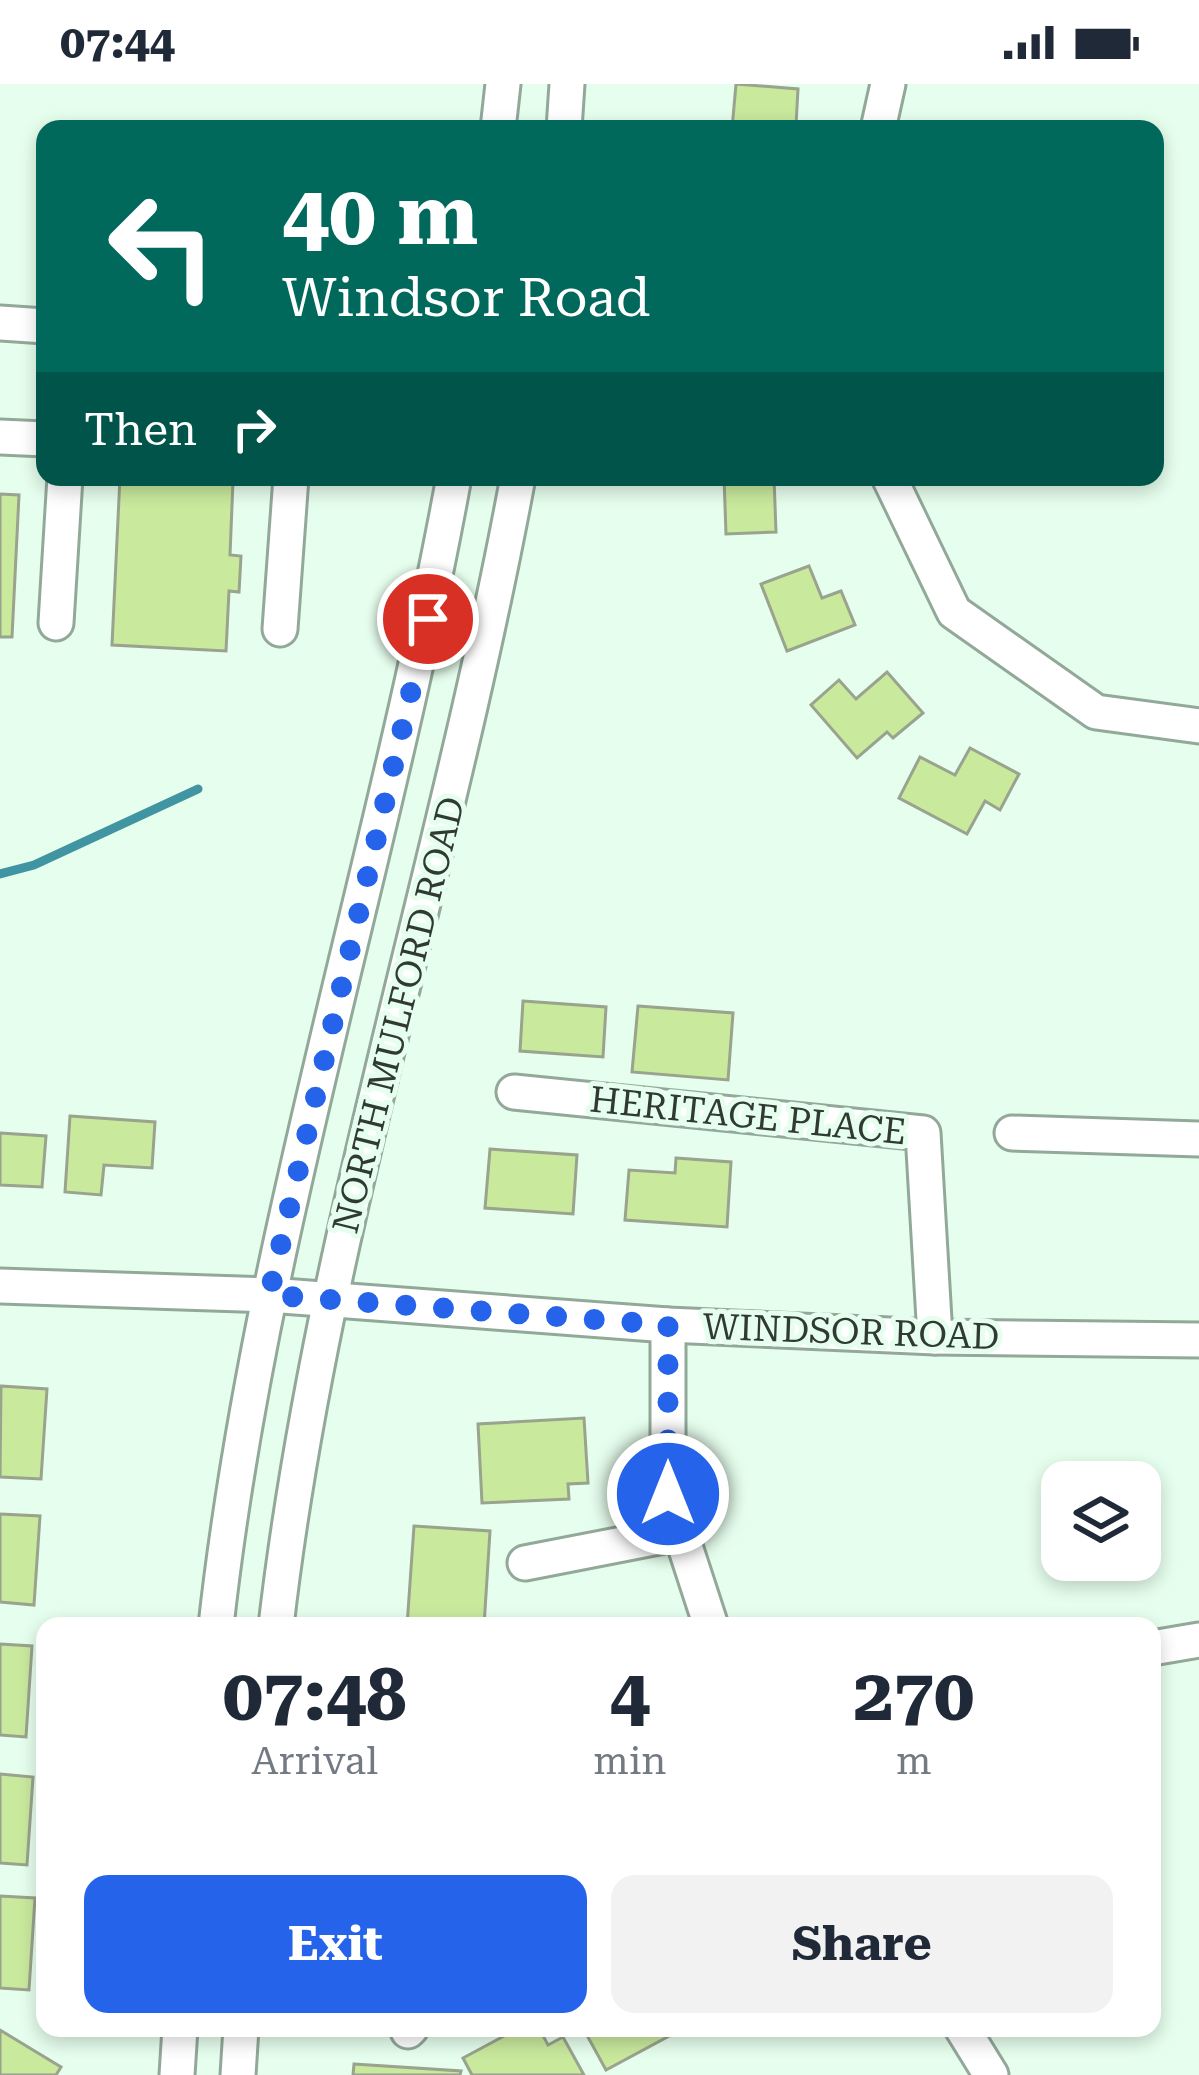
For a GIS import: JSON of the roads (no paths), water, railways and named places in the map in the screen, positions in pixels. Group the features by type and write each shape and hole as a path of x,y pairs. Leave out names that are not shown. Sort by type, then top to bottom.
{"street":[{"path":"499,120 502,84"},
{"path":"564,120 567,84"},
{"path":"880,120 889,84"},
{"path":"0,323 36,325"},
{"path":"0,437 36,439"},
{"path":"56,623 64,486"},
{"path":"280,629 290,486"},
{"name":"NORTH MULFORD ROAD","path":"217,1617 226,1535 269,1295 428,619 452,486"},
{"name":"NORTH MULFORD ROAD","path":"278,1617 331,1300 479,679 516,486"},
{"path":"893,486 953,612 1096,712 1199,726"},
{"name":"HERITAGE PLACE","path":"514,1092 923,1133 934,1337"},
{"path":"1012,1133 1199,1139"},
{"name":"WINDSOR ROAD","path":"0,1286 269,1295 668,1325 934,1337 1199,1340"},
{"path":"668,1325 668,1494 708,1617"},
{"path":"525,1564 680,1533"},
{"path":"1161,1646 1199,1640"},
{"path":"177,2075 179,2037"},
{"path":"238,2075 240,2037"},
{"path":"968,2037 992,2075"}],"waterway":[{"path":"0,874 34,865 198,789"}]}
